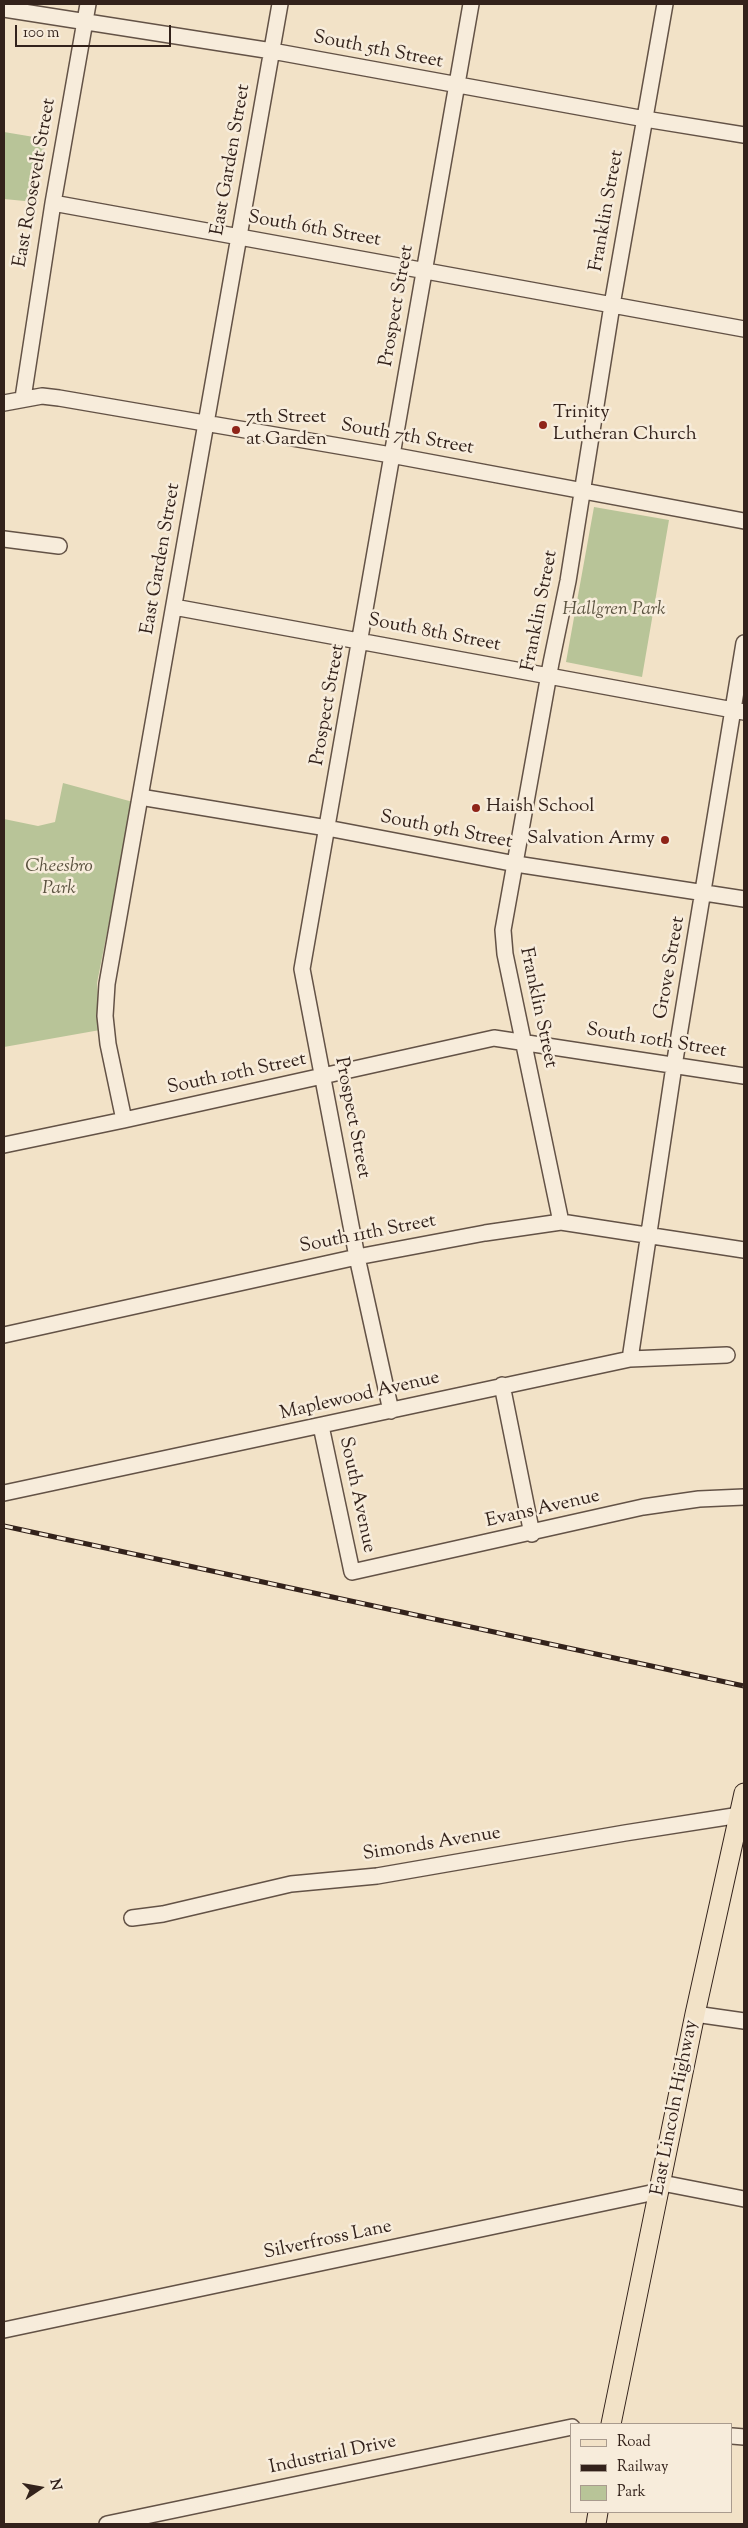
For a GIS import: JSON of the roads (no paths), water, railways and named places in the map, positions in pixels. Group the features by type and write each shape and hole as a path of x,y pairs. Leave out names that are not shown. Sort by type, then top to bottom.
{"main road":[{"name":"East Lincoln Highway","path":"611,2423 695,2014 743,1807"}],"street":[{"name":"East Roosevelt Street","path":"22,398 53,202 88,4"},
{"name":"East Garden Street","path":"124,1120 105,1016 111,962 280,4"},
{"name":"Prospect Street","path":"391,1411 357,1256 302,970 471,4"},
{"name":"Franklin Street","path":"561,1222 503,942 504,920 516,864 583,491 612,304 665,4"},
{"name":"South 5th Street","path":"4,8 272,51 456,86 744,135"},
{"name":"South 6th Street","path":"53,202 744,329"},
{"name":"South 7th Street","path":"4,403 22,398 42,396 59,398 391,455 744,521"},
{"path":"4,539 59,546"},
{"name":"South 8th Street","path":"174,607 739,711"},
{"name":"Grove Street","path":"630,1359 674,1066 704,891 739,711 744,643"},
{"name":"South 9th Street","path":"140,798 327,828 516,864 704,891 744,899"},
{"name":"South 10th Street","path":"4,1144 124,1120 494,1038 744,1076"},
{"name":"South 11th Street","path":"4,1335 357,1256 485,1233 561,1222 744,1250"},
{"name":"Maplewood Avenue","path":"4,1494 391,1411 502,1385 630,1359 726,1354"},
{"path":"502,1385 532,1534"},
{"name":"South Avenue","path":"321,1426 352,1572"},
{"name":"Evans Avenue","path":"352,1572 532,1534 643,1508 699,1499 744,1496"},
{"name":"Simonds Avenue","path":"132,1918 163,1914 292,1884 377,1876 625,1833 743,1807"},
{"path":"695,2014 744,2021"},
{"path":"661,2187 744,2199"},
{"name":"Silverfross Lane","path":"4,2330 661,2187"},
{"name":"Industrial Drive","path":"107,2524 570,2429"}],"railway":[{"path":"4,1526 744,1686"}],"place":[{"name":"Trinity Lutheran Church","path":"543,425"},
{"name":"7th Street at Garden","path":"236,430"},
{"name":"Haish School","path":"476,808"},
{"name":"Salvation Army","path":"665,840"}],"park label":[{"name":"Hallgren Park","path":"614,611"},
{"name":"Cheesbro Park","path":"59,879"}]}
